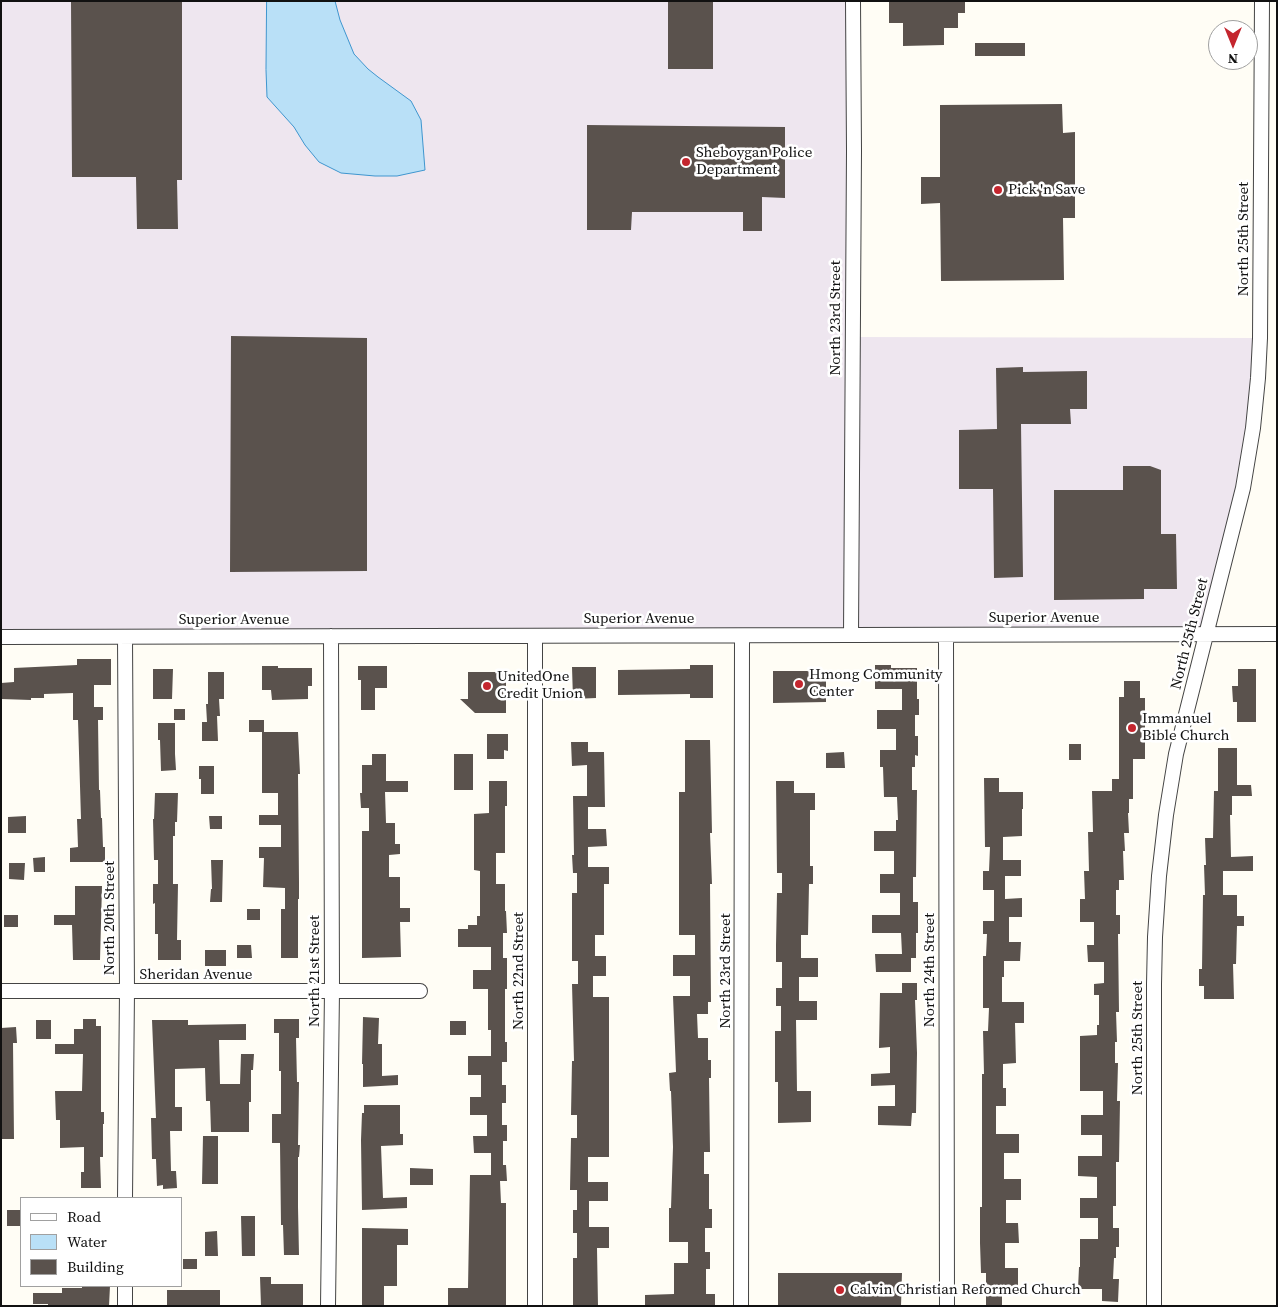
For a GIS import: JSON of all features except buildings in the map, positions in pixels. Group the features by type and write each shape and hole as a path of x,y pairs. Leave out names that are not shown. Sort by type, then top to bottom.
{"street":[{"name":"North 23rd Street","path":"851,635 854,160 853,1"},
{"name":"North 25th Street","path":"1154,1306 1154,984 1159,876 1176,754 1243,488 1253,428 1260,328 1262,1"},
{"name":"Superior Avenue","path":"1,637 1277,634"},
{"name":"North 24th Street","path":"946,635 947,1306"},
{"name":"North 21st Street","path":"328,1306 332,991 331,636"},
{"name":"North 22nd Street","path":"535,636 535,1306"},
{"name":"North 23rd Street","path":"741,1306 742,636"},
{"name":"North 20th Street","path":"125,637 127,992 125,1197"},
{"name":"Sheridan Avenue","path":"1,991 420,991"},
{"path":"124,1306 125,1287"}],"shaded area":[{"path":"1,1 853,1 853,337 1260,338 1253,428 1206,634 1,637"}],"water":[{"path":"267,1 335,1 340,20 354,54 368,69 411,101 421,120 425,170 397,176 375,176 341,173 319,162 305,145 294,127 267,97"}],"place":[{"name":"Sheboygan Police Department","path":"686,162"},
{"name":"Pick 'n Save","path":"998,190"},
{"name":"Hmong Community Center","path":"799,684"},
{"name":"UnitedOne Credit Union","path":"487,686"},
{"name":"Immanuel Bible Church","path":"1132,728"},
{"name":"Calvin Christian Reformed Church","path":"840,1290"}]}
